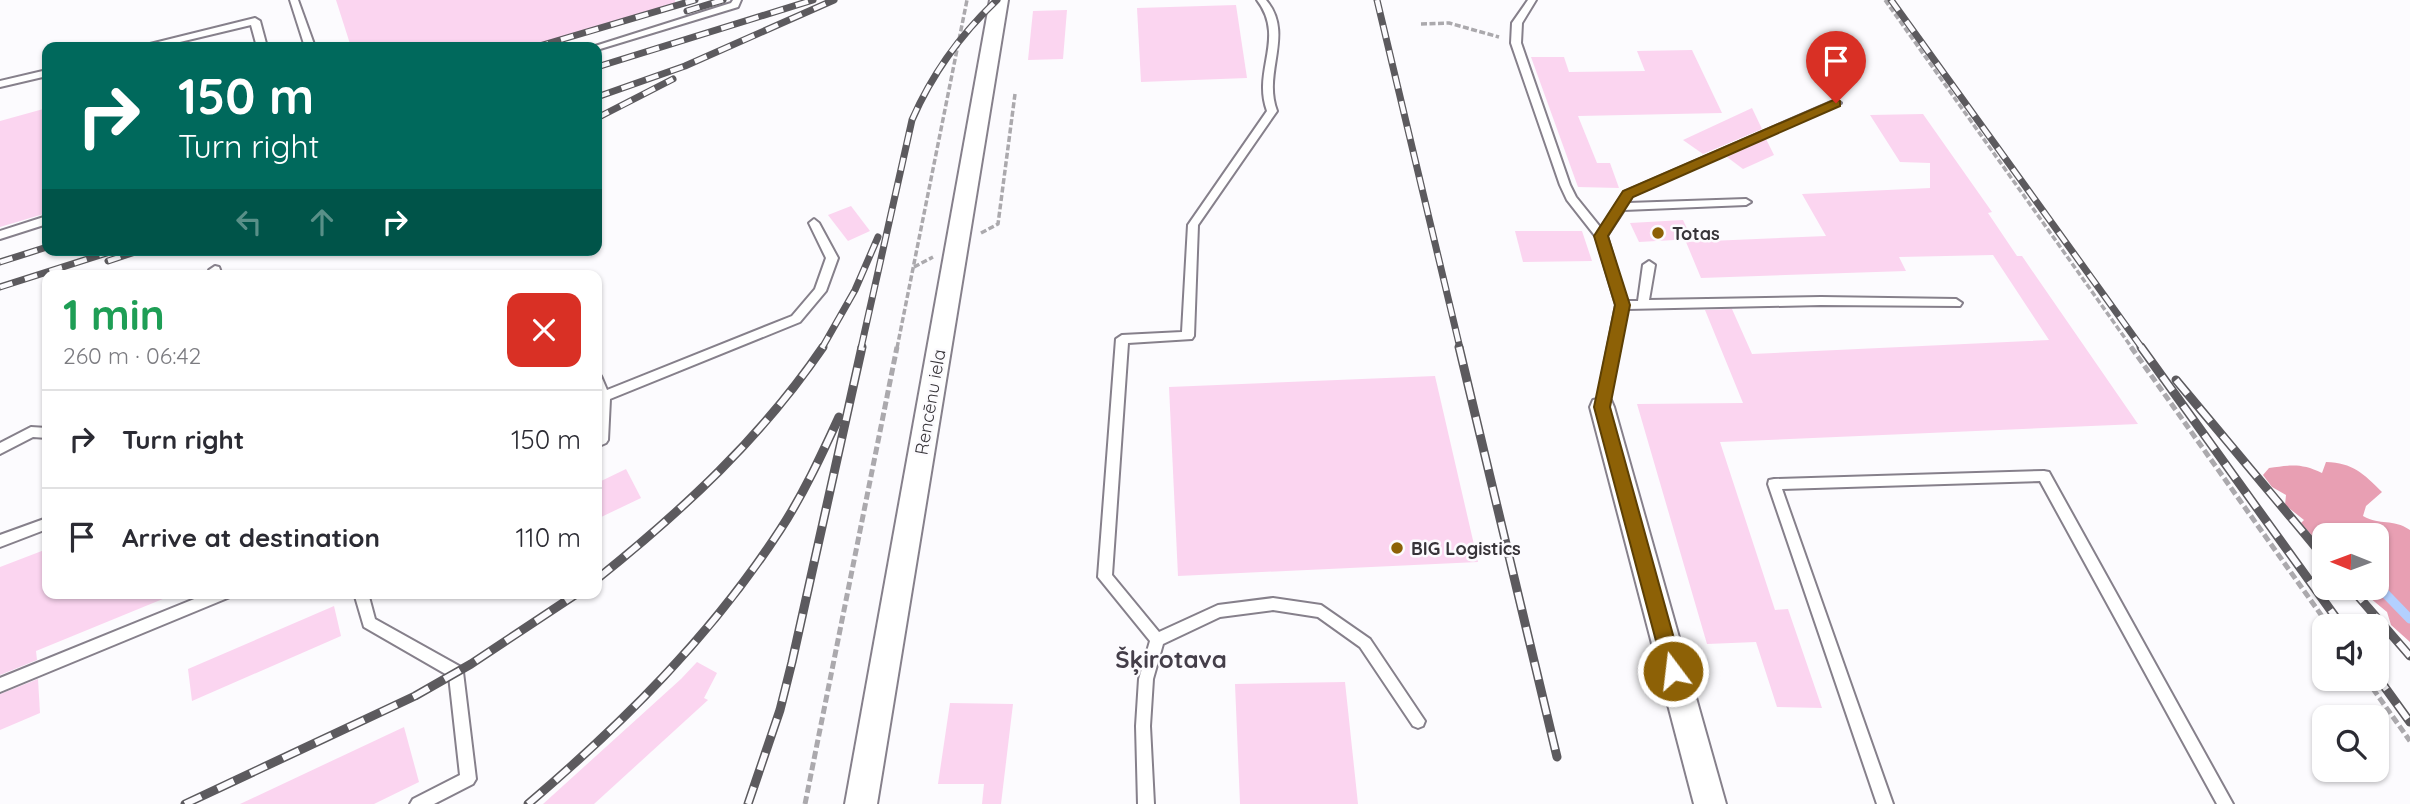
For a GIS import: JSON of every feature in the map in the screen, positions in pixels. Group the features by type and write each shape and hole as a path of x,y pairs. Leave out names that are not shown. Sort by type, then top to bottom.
{"street":[{"name":"Rencēnu iela","path":"861,804 999,0"},
{"path":"1602,407 1710,804"}],"lane":[{"path":"294,0 308,42"},
{"path":"602,45 735,5 737,0"},
{"path":"1157,640 1105,577 1122,339 1188,336 1193,225 1272,111 1266,92 1275,27 1267,5 1261,0"},
{"path":"1532,0 1517,23 1516,43 1565,185 1601,236 1622,305 1602,407"},
{"path":"169,42 255,21 261,42"},
{"path":"0,84 42,74"},
{"path":"1601,236 1628,194 1836,103"},
{"path":"1621,206 1746,202"},
{"path":"0,235 42,222"},
{"path":"604,396 796,319 820,291 832,258 814,223"},
{"path":"1642,305 1649,265"},
{"path":"1622,305 1821,301 1956,303"},
{"path":"602,391 602,440"},
{"path":"0,449 31,432 42,433"},
{"path":"1885,804 1774,484 2044,476 2225,804"},
{"path":"0,541 42,525"},
{"path":"0,685 210,599"},
{"path":"363,599 369,623 456,672 468,779 418,804"},
{"path":"1146,804 1143,726 1146,680 1157,640 1218,611 1273,604 1321,611 1365,643 1418,721"}],"path":[{"path":"806,804 967,0"},
{"path":"1885,0 2320,614"},
{"path":"1421,24 1449,23 1516,43"},
{"path":"2375,691 2410,741"}],"shaded area":[{"path":"2326,462 2343,464 2357,470 2382,492 2366,506 2363,516 2375,521 2398,524 2410,530 2410,642 2391,625 2389,614 2372,600 2389,600 2389,523 2312,523 2312,535 2301,523 2304,520 2285,505 2286,495 2272,487 2263,475 2269,468 2290,466 2302,466 2322,473"}],"building":[{"path":"336,0 675,0 676,5 550,42 349,42"},
{"path":"1236,5 1247,78 1141,82 1137,8"},
{"path":"1067,10 1063,59 1028,60 1033,11"},
{"path":"1692,50 1722,113 1578,116 1597,163 1610,163 1619,188 1578,187 1531,57 1564,57 1569,72 1645,71 1637,51"},
{"path":"1752,108 1762,129 1703,154 1683,140"},
{"path":"42,109 42,214 0,227 0,121"},
{"path":"1923,114 1992,212 1988,213 2017,256 2022,256 2138,424 1720,442 1775,610 1788,609 1822,708 1777,707 1756,642 1707,644 1637,404 1743,403 1705,310 1732,309 1752,354 2049,340 1993,255 1899,257 1906,271 1701,278 1686,242 1826,236 1802,194 1930,188 1930,163 1900,162 1870,115"},
{"path":"1766,139 1774,155 1743,169 1727,157"},
{"path":"851,206 870,231 848,241 828,215"},
{"path":"1683,220 1692,239 1639,242 1630,223"},
{"path":"1515,231 1582,231 1592,261 1523,262"},
{"path":"1435,376 1478,562 1178,576 1169,387"},
{"path":"626,469 641,498 602,517 602,481"},
{"path":"42,551 42,599 163,599 36,651 37,660 0,675 0,567"},
{"path":"334,606 341,636 192,701 188,669"},
{"path":"697,662 717,673 704,698 708,700 594,804 543,804 681,679"},
{"path":"38,679 40,713 0,730 0,694"},
{"path":"1345,682 1358,804 1240,804 1235,684"},
{"path":"950,703 1013,704 1001,804 982,804 984,784 938,784"},
{"path":"404,727 419,782 374,804 240,804"}],"waterway":[{"path":"2389,597 2410,619"}],"railway":[{"path":"553,42 695,0"},
{"path":"687,11 723,0"},
{"path":"602,65 813,0"},
{"path":"602,95 685,66 834,0"},
{"path":"861,348 912,120 948,56 997,0"},
{"path":"1377,0 1460,348"},
{"path":"1891,0 2142,348"},
{"path":"602,115 673,79"},
{"path":"822,348 855,290 878,237"},
{"path":"0,262 42,249"},
{"path":"53,270 97,256"},
{"path":"108,261 123,256"},
{"path":"0,287 42,274"},
{"path":"602,575 719,471 774,412 823,347"},
{"path":"748,804 780,710 792,662 862,347"},
{"path":"1459,347 1557,757"},
{"path":"2141,347 2333,614"},
{"path":"2176,380 2312,543"},
{"path":"528,804 631,710 725,606 788,517 839,417"},
{"path":"185,804 415,696 471,664 569,599"},
{"path":"2361,600 2410,656"},
{"path":"2388,691 2410,722"}],"place":[{"name":"Totas","path":"1658,233"},
{"name":"BIG Logistics","path":"1397,548"}],"district":[{"name":"Šķirotava","path":"1171,659"}],"route":[{"path":"1673,671 1602,407 1622,305 1601,236 1628,194 1836,103"}]}
